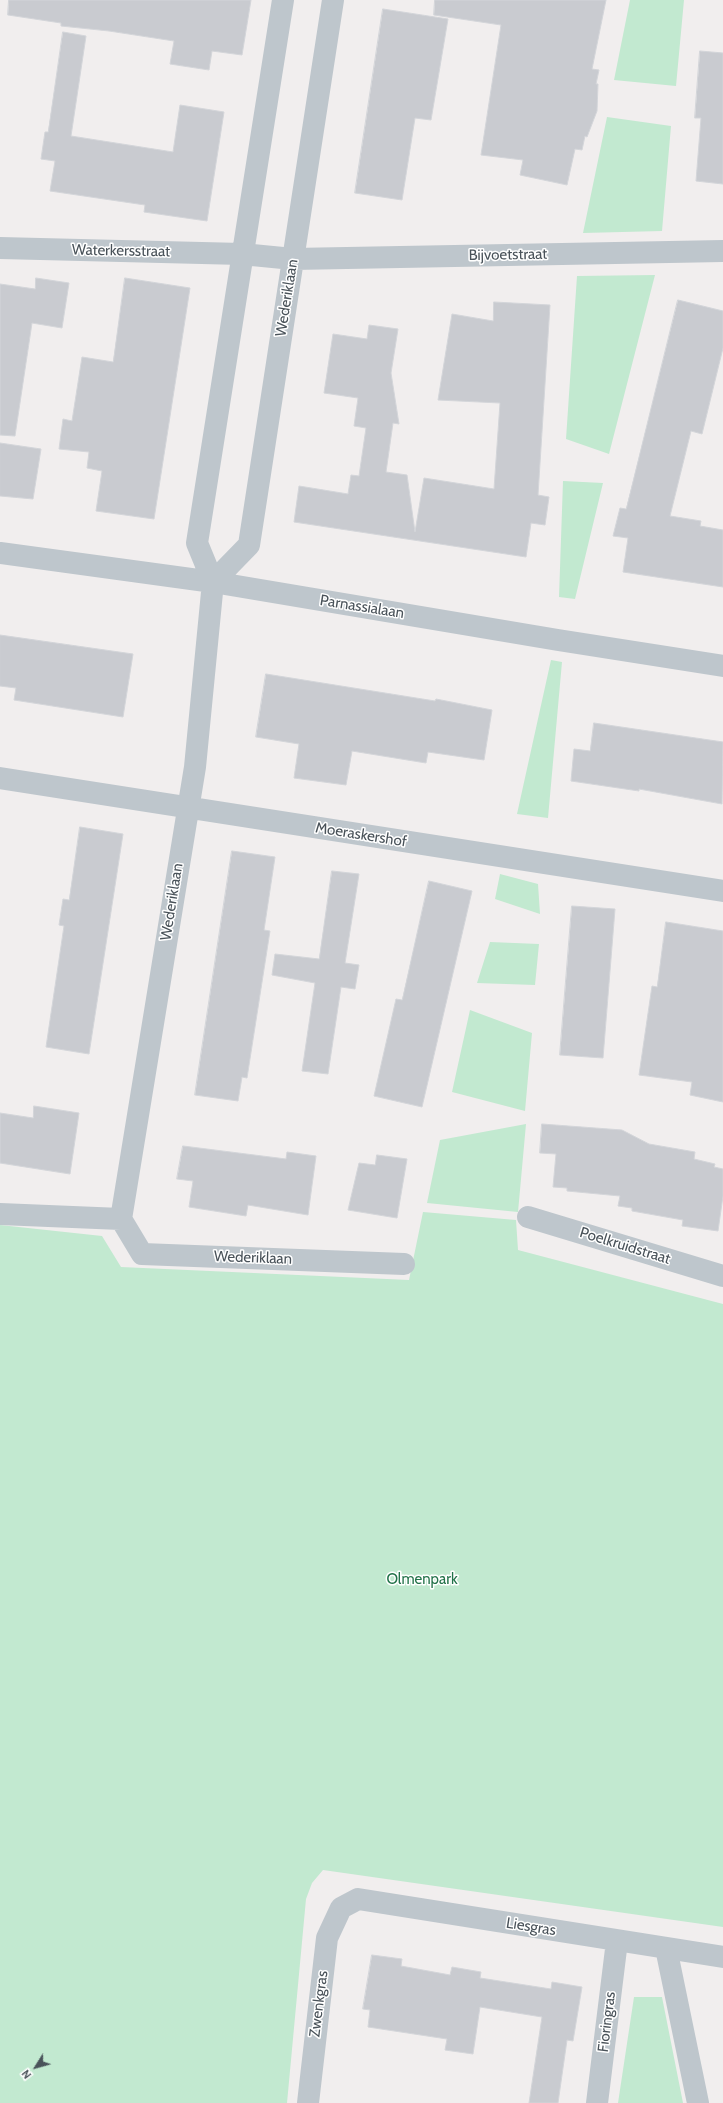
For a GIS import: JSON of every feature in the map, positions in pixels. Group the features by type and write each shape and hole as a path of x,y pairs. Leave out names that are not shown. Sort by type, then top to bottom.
{"street":[{"name":"Wederiklaan","path":"283,0 197,543 213,582 195,767 187,808 121,1219 142,1254 404,1264"},
{"name":"Wederiklaan","path":"213,582 249,545 333,0"},
{"name":"Waterkersstraat","path":"0,248 242,254 293,259"},
{"name":"Bijvoetstraat","path":"293,259 723,251"},
{"name":"Parnassialaan","path":"0,553 213,582 723,666"},
{"name":"Moeraskershof","path":"0,778 723,891"},
{"path":"0,1214 121,1219"},
{"name":"Poelkruidstraat","path":"528,1217 723,1276"},
{"name":"Liesgras","path":"341,1908 358,1899 723,1957"},
{"name":"Zwenkgras","path":"308,2103 327,1938 341,1908"},
{"name":"Fioringras","path":"597,2103 617,1941"},
{"path":"666,1948 698,2103"}],"green space":[{"path":"630,0 684,0 676,86 614,80"},
{"path":"607,117 671,126 662,231 583,233"},
{"path":"655,275 609,454 566,439 577,276"},
{"path":"563,481 603,483 575,599 559,597"},
{"path":"551,660 562,662 548,818 517,814"},
{"path":"500,874 538,884 540,914 495,899"},
{"path":"490,942 539,944 535,985 477,983"},
{"path":"470,1010 532,1033 525,1111 452,1092"},
{"path":"526,1124 518,1212 427,1203 440,1140"},
{"name":"Olmenpark","path":"423,1212 516,1220 518,1250 723,1304 723,1927 323,1870 312,1883 306,1899 287,2103 0,2103 0,1225 102,1236 121,1267 409,1280"},
{"path":"634,1997 662,1997 683,2103 618,2103"}],"building":[{"path":"9,0 251,0 242,55 212,51 209,70 170,64 174,41 109,31 61,26 61,23 8,15"},
{"path":"435,0 606,0 592,69 599,70 596,84 598,84 597,111 587,137 585,136 582,150 575,149 567,185 520,175 523,160 481,155 501,25 434,15"},
{"path":"383,9 448,19 431,120 415,118 402,200 355,193"},
{"path":"63,32 86,36 71,136 173,152 180,105 224,112 207,221 144,212 145,205 50,191 55,161 41,159 45,132 48,132"},
{"path":"700,51 723,53 723,184 696,181 701,118 695,118"},
{"path":"36,278 69,283 62,328 32,323 15,436 0,435 0,284 35,289"},
{"path":"125,278 190,288 154,519 96,511 102,471 87,468 89,452 59,449 63,419 72,421 82,357 113,362"},
{"path":"678,300 723,311 723,348 702,434 691,431 670,516 701,521 700,526 723,530 723,587 623,572 628,538 613,536 620,508 626,509"},
{"path":"494,302 550,305 538,495 549,497 545,525 531,523 526,557 294,522 299,486 348,494 351,475 359,476 366,428 354,426 358,398 324,393 333,334 367,339 369,325 398,329 391,373 399,424 393,423 386,472 407,475 415,532 424,478 494,489 500,403 438,400 452,314 493,321"},
{"path":"0,443 41,449 33,499 0,496"},
{"path":"0,635 133,654 123,717 14,700 16,688 0,686"},
{"path":"266,674 435,701 436,699 492,710 484,760 428,752 426,763 352,751 346,785 294,778 299,744 256,737"},
{"path":"594,723 723,742 722,804 639,789 639,791 571,781 574,749 590,751"},
{"path":"80,827 123,834 89,1054 46,1047 64,926 59,925 63,899 69,900"},
{"path":"232,851 275,857 264,930 270,931 247,1078 242,1077 238,1101 195,1095"},
{"path":"332,871 359,874 345,963 359,965 355,989 341,987 328,1074 302,1071 315,983 272,975 275,954 319,959"},
{"path":"429,881 472,891 422,1107 374,1096 396,999 402,1000"},
{"path":"572,906 615,909 603,1058 560,1055"},
{"path":"666,922 723,931 723,1102 690,1095 692,1082 639,1075 652,986 657,987"},
{"path":"34,1106 79,1113 70,1174 0,1163 0,1113 33,1118"},
{"path":"542,1124 622,1130 649,1144 695,1152 694,1159 715,1164 714,1167 723,1169 723,1196 718,1231 682,1226 683,1220 632,1211 632,1208 618,1206 620,1196 567,1191 567,1188 553,1187 556,1154 540,1153"},
{"path":"183,1146 286,1159 287,1152 316,1156 308,1215 248,1205 246,1216 189,1207 193,1181 177,1179"},
{"path":"377,1155 407,1159 397,1218 348,1210 359,1163 375,1165"},
{"path":"372,1955 402,1959 401,1966 450,1975 452,1967 481,1972 480,1978 551,1989 552,1982 582,1987 573,2041 567,2040 558,2103 529,2103 542,2017 480,2007 473,2054 445,2050 447,2039 368,2027 370,2010 363,2009"}]}
